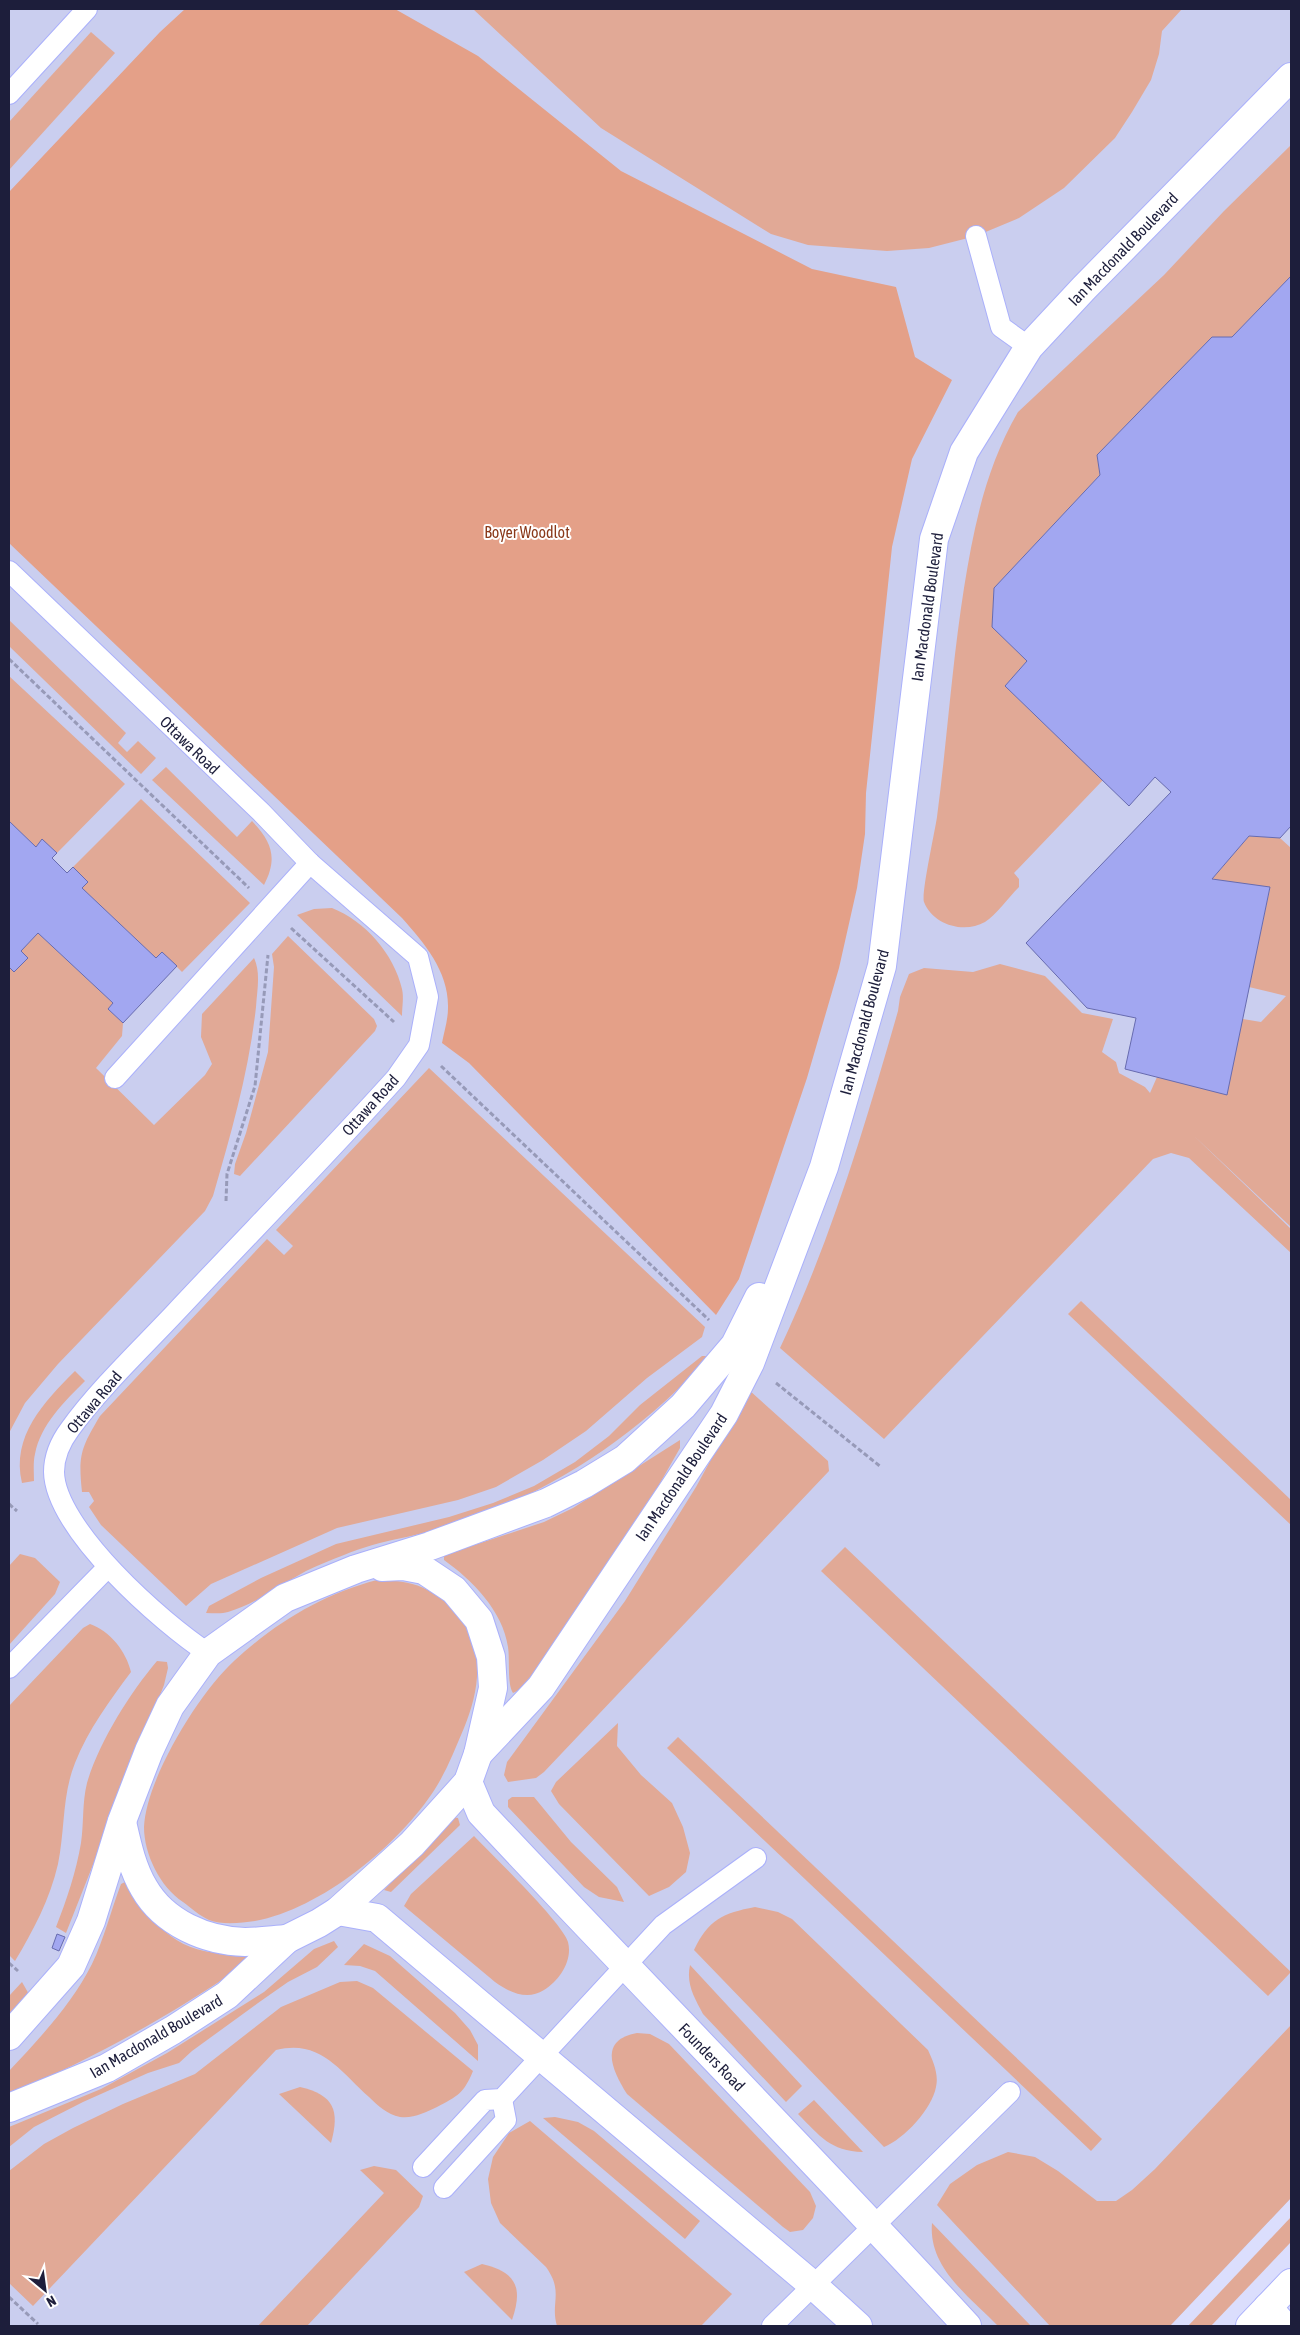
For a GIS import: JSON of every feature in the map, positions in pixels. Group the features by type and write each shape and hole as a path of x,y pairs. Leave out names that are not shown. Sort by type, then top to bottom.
{"street":[{"name":"Ian Macdonald Boulevard","path":"478,1754 541,1687 724,1414 750,1363 824,1166 882,966 934,539 964,452 1030,347 1090,281 1291,77"},
{"name":"Ian Macdonald Boulevard","path":"9,2036 71,1966 91,1921 122,1821 149,1751 170,1706 208,1653 285,1598 356,1569 430,1546 546,1503 584,1484 625,1459 683,1406 735,1345 824,1166"},
{"name":"Ian Macdonald Boulevard","path":"9,2108 107,2068 173,2030 227,1995 287,1939 338,1910 412,1844 468,1782 478,1754 493,1688 491,1657 479,1620 454,1590 424,1570 403,1566 356,1569"},
{"name":"Founders Road","path":"468,1782 481,1813 625,1967 875,2226 967,2326"},
{"name":"Ian Macdonald Boulevard","path":"122,1821 130,1857 144,1888 161,1909 190,1930 222,1940 246,1942 287,1939"},
{"path":"338,1910 377,1918 814,2286 858,2326"},
{"path":"1267,2320 1291,2283"}],"lane":[{"path":"9,94 87,9"},
{"path":"976,236 1001,327 1030,347"},
{"name":"Ottawa Road","path":"9,571 261,812 310,863 418,957 428,997 419,1045 389,1086 116,1376 70,1428 60,1446 54,1470 56,1488 73,1520 108,1567 174,1628 208,1653"},
{"path":"115,1078 310,863"},
{"path":"9,1668 108,1567"},
{"path":"423,2167 485,2100 502,2099 663,1925 756,1858"},
{"path":"772,2326 1010,2092"},
{"path":"444,2188 506,2120 502,2099"}],"path":[{"path":"9,658 249,889"},
{"path":"287,924 400,1027"},
{"path":"226,1201 227,1174 255,1086 269,948"},
{"path":"435,1060 714,1325"},
{"path":"770,1378 881,1467"},
{"path":"9,1504 17,1511"},
{"path":"9,1963 18,1972"},
{"path":"9,2296 38,2324"}],"shaded area":[{"path":"9,9 1291,9 1291,2198 1170,2326 9,2326"},
{"path":"473,9 1182,9 1162,31 1159,54 1151,80 1115,138 1064,188 1019,218 976,236 929,248 887,251 808,245 771,234 601,128"},
{"path":"91,32 115,53 9,170 9,122"},
{"path":"1291,145 1291,276 1232,337 1212,337 1097,455 1100,475 994,588 992,627 1027,661 1005,686 1103,780 1014,873 1019,879 1019,887 989,919 977,926 968,927 959,927 942,922 934,917 924,902 926,875 937,817 960,617 968,565 983,497 997,454 1018,412 1164,275 1224,211"},
{"path":"9,620 126,733 118,743 127,752 138,741 156,758 141,774 9,646"},
{"path":"9,676 125,784 57,853 43,840 36,847 9,821"},
{"path":"166,767 237,837 252,821 259,829 268,843 272,858 271,867 264,885 152,780"},
{"path":"141,799 250,903 182,972 162,952 156,958 82,888 88,882 73,867"},
{"path":"1249,836 1280,838 1291,848 1291,1227 1191,1133 1291,1229 1291,1253 1189,1158 1171,1153 1153,1159 884,1439 780,1348 815,1266 846,1182 886,1054 900,997 909,974 924,968 973,972 1000,964 1045,976 1082,1013 1113,1019 1102,1052 1116,1062 1119,1073 1145,1087 1150,1093 1157,1077 1243,1019 1261,1022 1286,996 1249,987 1270,888 1212,879"},
{"path":"332,908 356,921 367,930 385,951 398,976 402,989 402,1016 297,915 314,909"},
{"path":"38,933 113,1003 108,1009 123,1023 122,1036 96,1068 154,1125 205,1075 212,1064 201,1037 202,1014 254,958 258,976 258,988 249,1055 239,1102 213,1196 205,1211 58,1364 25,1403 9,1433 9,967 14,972 28,958 21,951"},
{"path":"288,936 374,1019 377,1026 375,1031 240,1176 234,1174 235,1164 246,1133 268,1052 274,967 272,954"},
{"path":"429,1068 705,1327 702,1337 647,1378 586,1431 543,1460 496,1487 458,1500 337,1528 211,1584 186,1606 101,1525 89,1507 94,1501 89,1492 82,1492 80,1469 85,1444 100,1416 267,1239 284,1255 293,1246 276,1230"},
{"path":"1081,1301 1291,1500 1291,1525 1068,1314"},
{"path":"702,1356 710,1356 684,1384 627,1433 564,1475 531,1493 461,1523 373,1545 334,1559 306,1571 238,1609 223,1613 206,1613 209,1606 261,1578 336,1544 449,1517 493,1503 534,1486 575,1462 609,1436 640,1405"},
{"path":"75,1371 85,1381 48,1423 42,1433 35,1454 34,1481 22,1483 21,1450 26,1435 42,1408"},
{"path":"749,1390 828,1461 829,1471 544,1772 536,1778 508,1782 504,1775 507,1762 625,1601 696,1487"},
{"path":"680,1440 680,1448 626,1543 545,1660 519,1690 513,1693 509,1677 508,1647 500,1621 485,1598 465,1577 444,1560 444,1555 544,1522 573,1508"},
{"path":"845,1547 1291,1972 1268,1996 821,1571"},
{"path":"20,1554 35,1558 60,1582 55,1594 9,1645 9,1566"},
{"path":"377,1580 412,1584 432,1592 450,1606 468,1629 476,1656 476,1685 469,1714 451,1759 435,1789 401,1832 380,1852 331,1889 306,1903 280,1914 255,1921 238,1923 214,1922 196,1912 175,1896 167,1888 150,1859 144,1827 147,1807 164,1762 205,1694 220,1675 250,1647 283,1622 319,1602 338,1593"},
{"path":"90,1624 104,1632 116,1643 129,1664 131,1672 107,1704 75,1763 68,1788 55,1877 40,1914 15,1961 9,1955 9,1706 83,1628"},
{"path":"157,1661 167,1662 168,1668 164,1685 66,1933 56,1927 71,1885 79,1854 84,1798 92,1767 116,1719 136,1688"},
{"path":"618,1723 617,1746 641,1775 672,1803 683,1827 690,1853 686,1872 669,1887 649,1896 559,1804 551,1791 556,1782"},
{"path":"678,1737 1102,2139 1091,2151 667,1748"},
{"path":"512,1797 534,1797 571,1842 617,1887 624,1902 599,1897 584,1887 508,1807 508,1800"},
{"path":"452,1817 458,1818 460,1825 391,1892 384,1890"},
{"path":"474,1836 540,1905 563,1932 568,1942 567,1963 564,1970 550,1986 538,1993 531,1995 518,1994 500,1986 404,1906 411,1894"},
{"path":"127,1881 150,1916 175,1939 190,1947 207,1951 226,1954 249,1953 251,1960 193,1999 134,2034 9,2095 9,2071 65,2007 84,1979 100,1945 121,1884"},
{"path":"755,1907 778,1912 792,1919 928,2050 934,2063 937,2077 933,2096 923,2114 892,2143 884,2147 694,1950 705,1931 725,1915"},
{"path":"334,1941 338,1947 317,1967 288,1982 192,2051 179,2063 148,2073 83,2102 34,2127 9,2147 9,2127 101,2089 167,2053 264,1992 314,1949"},
{"path":"364,1944 390,1956 455,2013 470,2030 478,2045 478,2061 375,1971 360,1966 344,1965"},
{"path":"690,1965 802,2086 786,2102 703,2014 690,1984"},
{"path":"357,1981 373,1988 473,2071 467,2084 455,2097 424,2113 410,2117 400,2117 387,2112 379,2106 338,2067 317,2053 305,2049 276,2050 33,2306 9,2283 9,2171 44,2144 73,2128 123,2104 195,2074 281,2007 340,1982"},
{"path":"22,1982 30,1996 9,2020 9,1996"},
{"path":"1291,2025 1291,2198 1170,2326 1050,2326 937,2205 950,2184 977,2165 1008,2152 1035,2157 1058,2171 1097,2201 1116,2201 1132,2190 1155,2169"},
{"path":"637,2033 650,2034 669,2044 810,2192 816,2206 813,2218 803,2230 790,2232 783,2227 627,2094 613,2066 613,2049 617,2042"},
{"path":"300,2087 320,2094 332,2106 335,2121 331,2143 279,2094"},
{"path":"814,2100 863,2152 842,2149 826,2141 798,2114"},
{"path":"555,2117 578,2122 594,2131 700,2221 685,2239 543,2118"},
{"path":"530,2121 732,2294 701,2326 557,2326 555,2318 556,2291 551,2276 546,2267 500,2223 491,2203 488,2179 493,2157 509,2133"},
{"path":"374,2166 396,2170 423,2196 419,2207 307,2326 258,2326 384,2193 360,2170"},
{"path":"1291,2217 1291,2242 1211,2326 1188,2326"},
{"path":"932,2223 1031,2326 998,2326 964,2293 944,2268 937,2254 933,2239"},
{"path":"482,2264 503,2272 514,2283 517,2290 517,2299 512,2320 464,2272"}],"green space":[{"name":"Boyer Woodlot","path":"185,9 395,9 478,56 621,171 812,269 896,287 915,357 952,380 912,459 892,547 866,793 865,834 857,888 839,968 807,1078 739,1279 716,1315 469,1063 442,1043 448,1012 444,982 427,948 402,918 9,543 9,192 160,32"}],"building":[{"path":"1291,276 1291,826 1280,838 1249,836 1212,879 1270,887 1227,1095 1125,1069 1136,1018 1087,1008 1026,943 1171,792 1155,777 1129,806 1005,686 1027,661 992,627 994,588 1100,475 1097,455 1212,337 1232,337"},
{"path":"9,821 36,847 42,839 57,853 52,858 67,873 73,867 88,882 82,888 156,958 162,952 177,966 123,1023 108,1009 113,1003 38,933 21,951 28,958 14,972 9,967"},
{"path":"57,1934 65,1937 59,1951 52,1948"}]}
